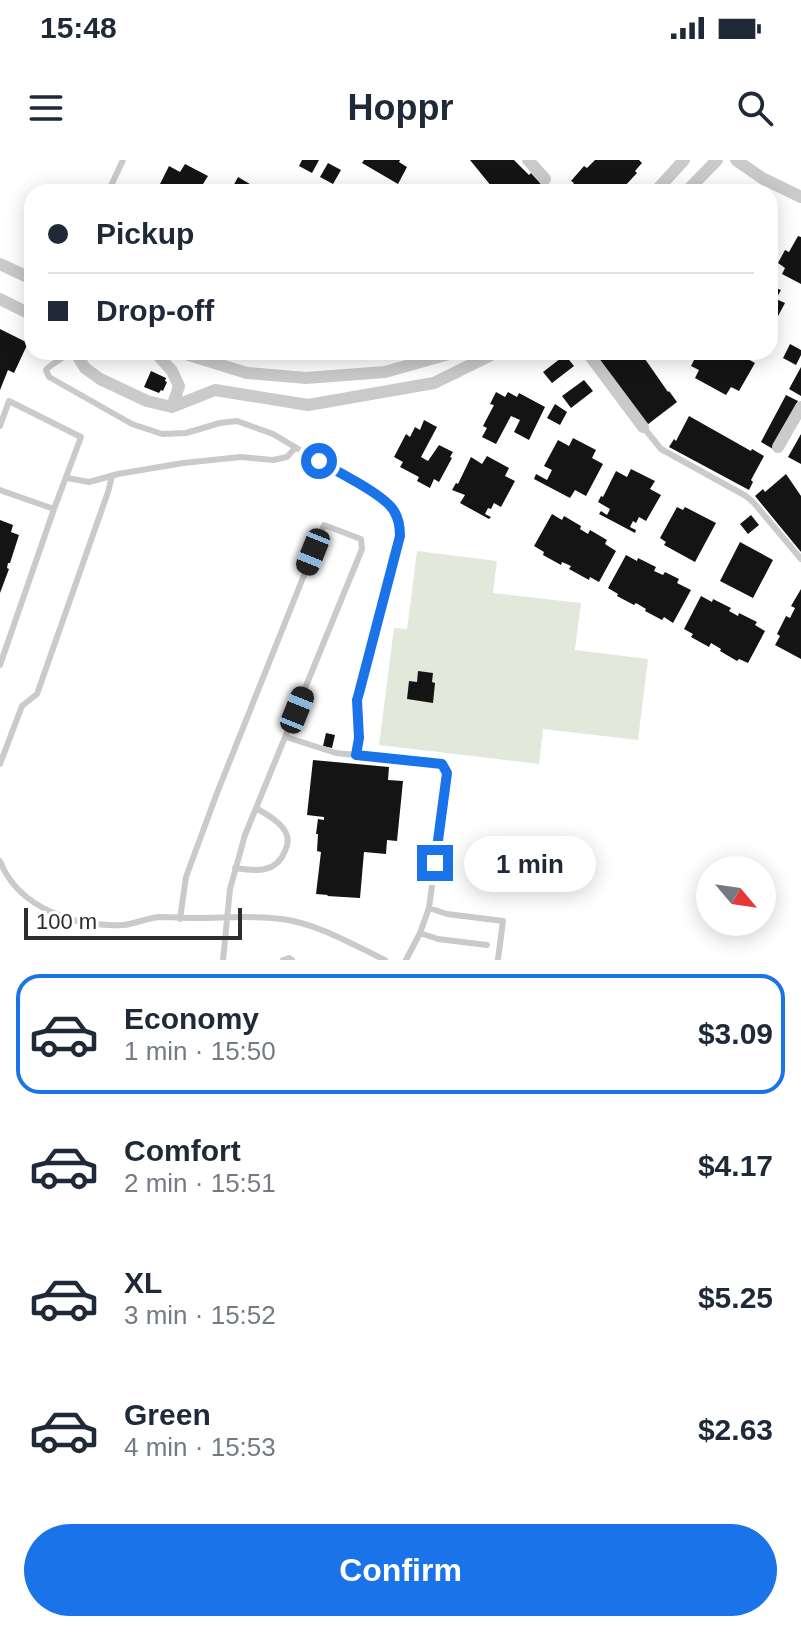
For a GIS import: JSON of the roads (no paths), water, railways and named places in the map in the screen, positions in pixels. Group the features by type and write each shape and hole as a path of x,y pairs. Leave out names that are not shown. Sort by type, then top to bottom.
{"street":[{"path":"528,160 545,179"},
{"path":"662,184 684,160"},
{"path":"694,184 717,160"},
{"path":"736,160 774,184"},
{"path":"778,186 801,197"},
{"path":"0,264 24,275"},
{"path":"0,299 24,311"},
{"path":"78,360 100,379 147,401 172,407 215,390 308,405 434,383 481,360"},
{"path":"162,360 179,386 172,407"},
{"path":"205,360 247,373 306,378 385,372 428,360"},
{"path":"593,360 643,427"},
{"path":"778,447 801,407"}],"lane":[{"path":"112,184 123,160"},
{"path":"60,360 46,370 49,377 132,424 162,434 186,433 237,421 273,434 392,507 397,515 400,536 357,700 359,738 356,755"},
{"path":"0,426 9,401 81,437 0,665"},
{"path":"643,427 661,449 746,496 801,559"},
{"path":"67,478 89,482 183,463 241,457 273,460 287,457 295,448"},
{"path":"0,764 22,706 37,694 112,476"},
{"path":"0,490 54,509"},
{"path":"180,919 186,877 324,525 361,539 362,549 245,835 226,918 223,960"},
{"path":"286,737 336,753 442,764 447,773 429,908 406,960"},
{"path":"235,868 253,871 273,867 286,850 288,841 285,831 256,808"},
{"path":"0,861 5,874 26,896 69,919 123,925 153,917 283,919 338,937 385,960"},
{"path":"429,908 447,914 503,921 498,959"},
{"path":"420,933 438,939 487,945"},
{"path":"283,960 292,960"}]}
